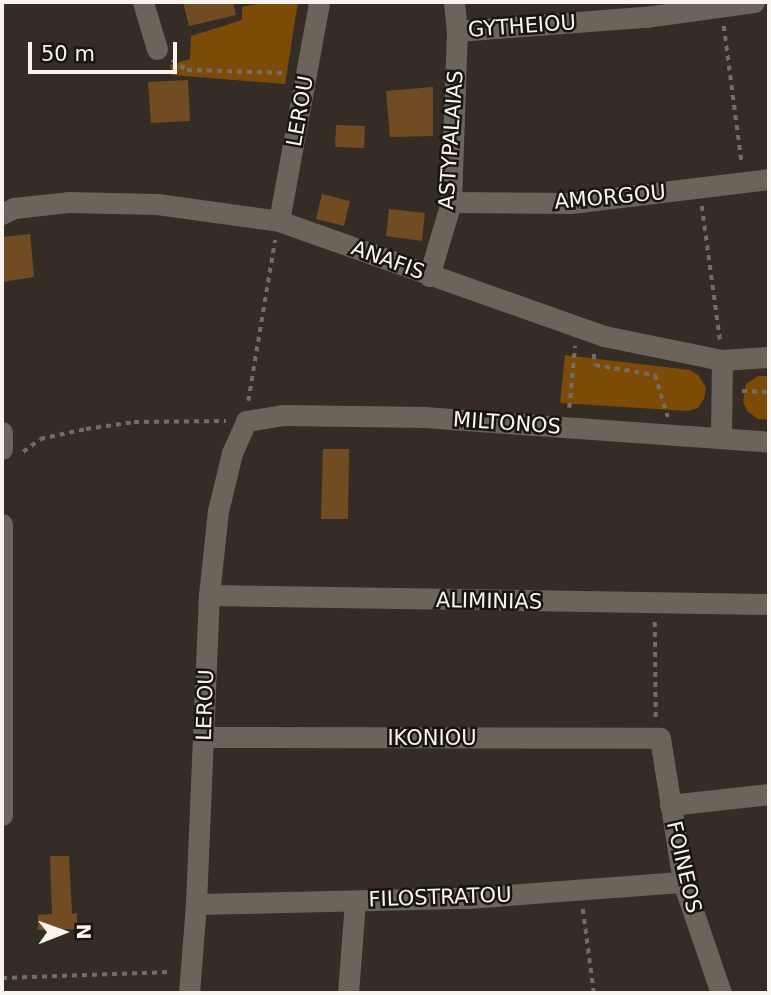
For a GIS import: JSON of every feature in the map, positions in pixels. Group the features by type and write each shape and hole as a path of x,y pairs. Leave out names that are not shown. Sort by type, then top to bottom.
{"street":[{"path":"143,2 157,49"},
{"name":"LEROU","path":"279,220 320,2"},
{"name":"ASTYPALAIAS","path":"429,276 451,202 457,31 454,2"},
{"name":"GYTHEIOU","path":"457,31 642,9 754,2"},
{"name":"AMORGOU","path":"451,202 571,203 769,179"},
{"name":"ANAFIS","path":"2,214 14,208 68,202 157,204 279,220 429,276 604,336 722,360 769,357"},
{"path":"721,438 722,360"},
{"name":"MILTONOS","path":"246,421 283,415 411,417 769,442"},
{"name":"LEROU","path":"189,993 196,904 209,595 218,511 232,453 246,421"},
{"path":"2,432 11,451"},
{"path":"2,524 2,815"},
{"name":"ALIMINIAS","path":"209,595 769,604"},
{"name":"IKONIOU","path":"204,737 660,738"},
{"name":"FOINEOS","path":"660,738 683,882 721,993"},
{"path":"670,805 769,794"},
{"name":"FILOSTRATOU","path":"196,904 468,898 683,882"},
{"path":"348,993 355,901"}],"path":[{"path":"722,6 744,183"},
{"path":"157,49 187,70 307,73"},
{"path":"699,188 722,360"},
{"path":"11,451 40,439 134,422 246,421 279,220"},
{"path":"567,427 577,327"},
{"path":"594,354 595,365 655,375 660,384 668,417"},
{"path":"740,391 769,392"},
{"path":"655,604 654,706 660,738"},
{"path":"581,890 594,993"},
{"path":"2,978 190,972"}],"shaded area":[{"path":"266,2 298,2 285,84 172,75 170,65 190,59 191,36 242,20 242,7"},
{"path":"565,355 690,370 698,375 706,387 704,399 698,408 688,411 560,403"},
{"path":"758,376 769,376 769,420 758,419 747,411 743,402 746,384"}],"building":[{"path":"183,2 233,2 236,15 189,26"},
{"path":"188,80 190,121 151,123 148,82"},
{"path":"433,87 433,136 390,137 386,91"},
{"path":"336,125 365,126 364,148 335,147"},
{"path":"322,194 350,201 344,226 316,219"},
{"path":"389,209 425,213 422,241 386,236"},
{"path":"30,234 34,277 2,282 2,237"},
{"path":"323,449 349,449 348,519 321,519"},
{"path":"50,856 69,856 72,914 77,913 77,929 38,930 38,915 52,914"}]}
